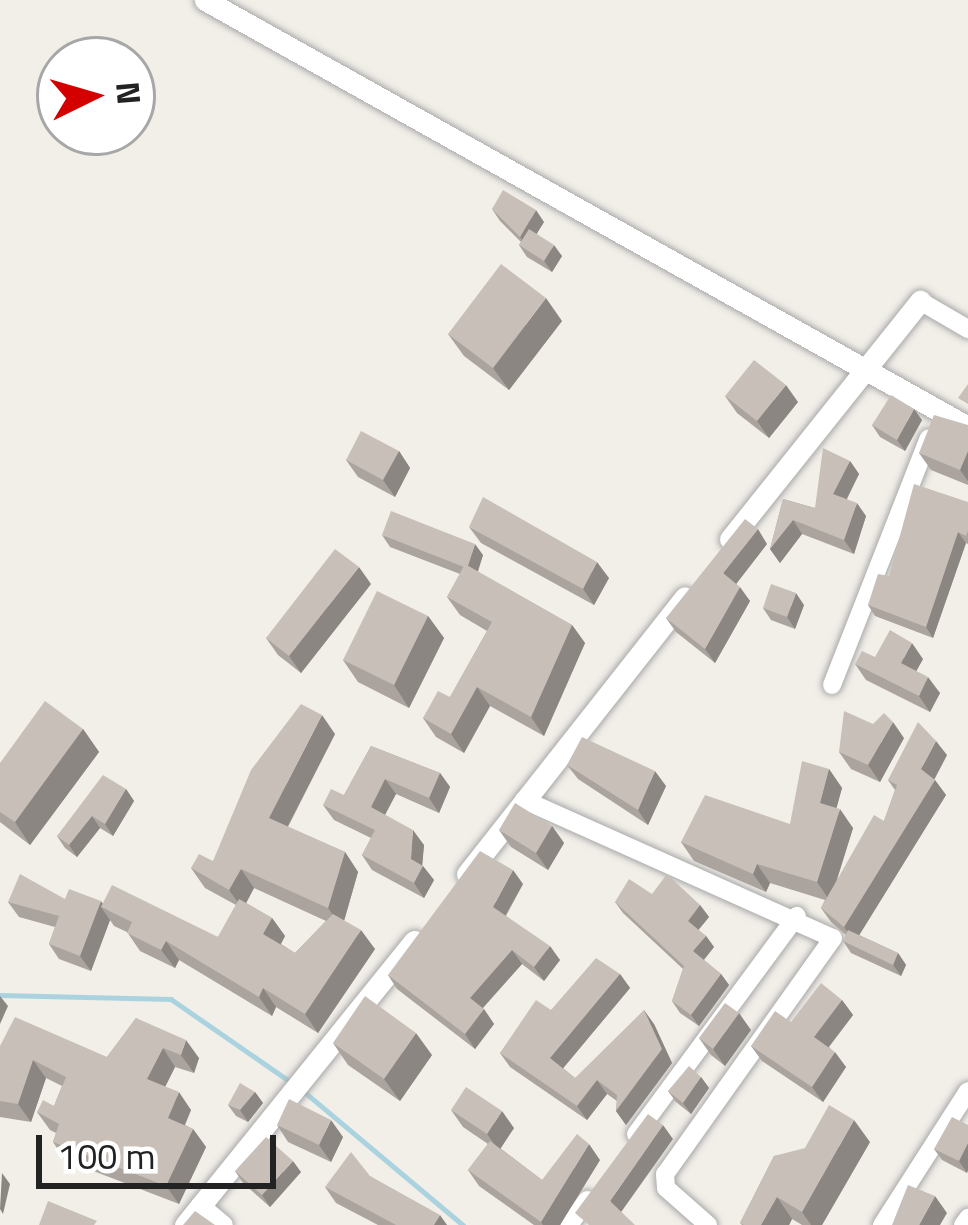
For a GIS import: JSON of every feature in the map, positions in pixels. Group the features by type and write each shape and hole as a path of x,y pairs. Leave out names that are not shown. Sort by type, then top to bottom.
{"street":[{"path":"205,0 968,427"},
{"path":"455,888 920,301 968,329"},
{"path":"832,685 940,411"},
{"path":"524,800 797,916 833,946 665,1174 666,1188 708,1225"},
{"path":"624,1149 797,916"},
{"path":"185,1225 313,1060 428,923"},
{"path":"882,1225 968,1090"},
{"path":"569,1225 597,1187"},
{"path":"200,1205 224,1225"}],"building":[{"path":"503,190 536,210 520,237 492,209"},
{"path":"529,229 554,245 544,261 519,245"},
{"path":"501,264 546,298 493,368 448,334"},
{"path":"754,360 786,385 757,421 725,396"},
{"path":"968,384 968,404 958,398"},
{"path":"891,395 914,409 897,440 872,425"},
{"path":"934,415 968,425 968,451 960,470 919,453"},
{"path":"361,431 399,451 383,480 346,460"},
{"path":"823,448 850,461 833,494 857,503 844,540 793,520 770,549 783,499 815,508"},
{"path":"914,484 968,502 968,531 966,536 958,532 926,627 868,605 878,574 889,576"},
{"path":"483,497 597,562 583,589 469,527"},
{"path":"391,511 475,544 468,566 382,535"},
{"path":"745,519 758,529 723,573 740,587 705,649 666,618"},
{"path":"335,549 359,567 289,656 266,638"},
{"path":"465,564 572,625 531,717 477,687 451,734 423,718 438,691 450,697 492,622 447,597"},
{"path":"771,584 796,593 787,617 763,608"},
{"path":"377,591 428,616 394,685 343,660"},
{"path":"890,630 912,643 901,663 928,677 919,696 855,664 862,651 875,657"},
{"path":"45,701 83,729 15,822 0,812 0,763"},
{"path":"301,704 322,715 269,818 345,852 328,908 241,869 229,890 191,868 199,854 213,861 251,770"},
{"path":"844,711 873,724 884,713 893,722 868,765 839,752"},
{"path":"918,722 936,741 921,769 935,780 844,927 821,908 874,815 884,821 897,785 888,780"},
{"path":"582,737 655,771 638,810 567,765"},
{"path":"371,746 440,773 429,798 385,779 371,807 413,830 411,859 423,866 414,883 362,855 375,830 323,805 331,789 344,795"},
{"path":"802,761 829,769 820,803 840,809 817,882 757,864 753,874 681,842 705,795 790,824"},
{"path":"103,775 126,789 105,824 92,816 69,845 57,836"},
{"path":"515,803 552,826 536,853 499,830"},
{"path":"480,851 513,870 493,907 550,946 534,967 512,950 470,998 484,1009 465,1034 388,975"},
{"path":"20,874 65,899 69,889 101,901 80,956 49,944 59,916 8,902"},
{"path":"667,874 700,905 688,921 706,936 693,951 721,974 691,1015 672,1001 684,966 615,902 629,879 652,894"},
{"path":"112,885 218,937 239,899 272,918 263,934 295,953 333,914 361,930 305,1014 263,988 259,997 166,941 161,950 127,933 132,922 101,907"},
{"path":"848,930 898,953 893,965 843,941"},
{"path":"596,958 620,974 550,1058 575,1078 644,1010 662,1049 616,1111 617,1095 597,1080 577,1106 500,1053 536,1000 551,1010"},
{"path":"821,983 842,1000 814,1037 835,1052 812,1087 751,1046 775,1011 791,1022"},
{"path":"365,996 416,1033 384,1079 333,1043"},
{"path":"725,1003 739,1013 713,1049 699,1038"},
{"path":"15,1017 107,1057 136,1018 186,1040 181,1055 163,1048 147,1079 179,1092 168,1118 193,1129 166,1186 53,1142 59,1124 37,1112 43,1100 54,1106 66,1077 33,1060 18,1104 0,1101 0,1046"},
{"path":"689,1066 701,1077 683,1103 668,1091"},
{"path":"240,1083 255,1092 240,1110 228,1105"},
{"path":"466,1087 502,1111 487,1134 451,1110"},
{"path":"289,1099 331,1120 319,1145 277,1125"},
{"path":"829,1105 854,1120 802,1212 777,1197 761,1225 740,1223 774,1156 805,1148"},
{"path":"648,1114 663,1125 610,1201 635,1225 589,1225 575,1213"},
{"path":"952,1117 968,1125 968,1143 959,1161 934,1149"},
{"path":"577,1134 589,1144 541,1222 468,1170 490,1141 542,1180"},
{"path":"266,1137 293,1161 262,1195 235,1171"},
{"path":"351,1152 370,1176 440,1215 434,1225 396,1225 325,1187"},
{"path":"908,1185 935,1196 919,1225 892,1225"},
{"path":"48,1201 97,1221 94,1225 39,1225"},
{"path":"195,1211 215,1225 183,1225"}],"waterway":[{"path":"0,995 171,999 291,1082"},
{"path":"301,1089 463,1225"}]}
